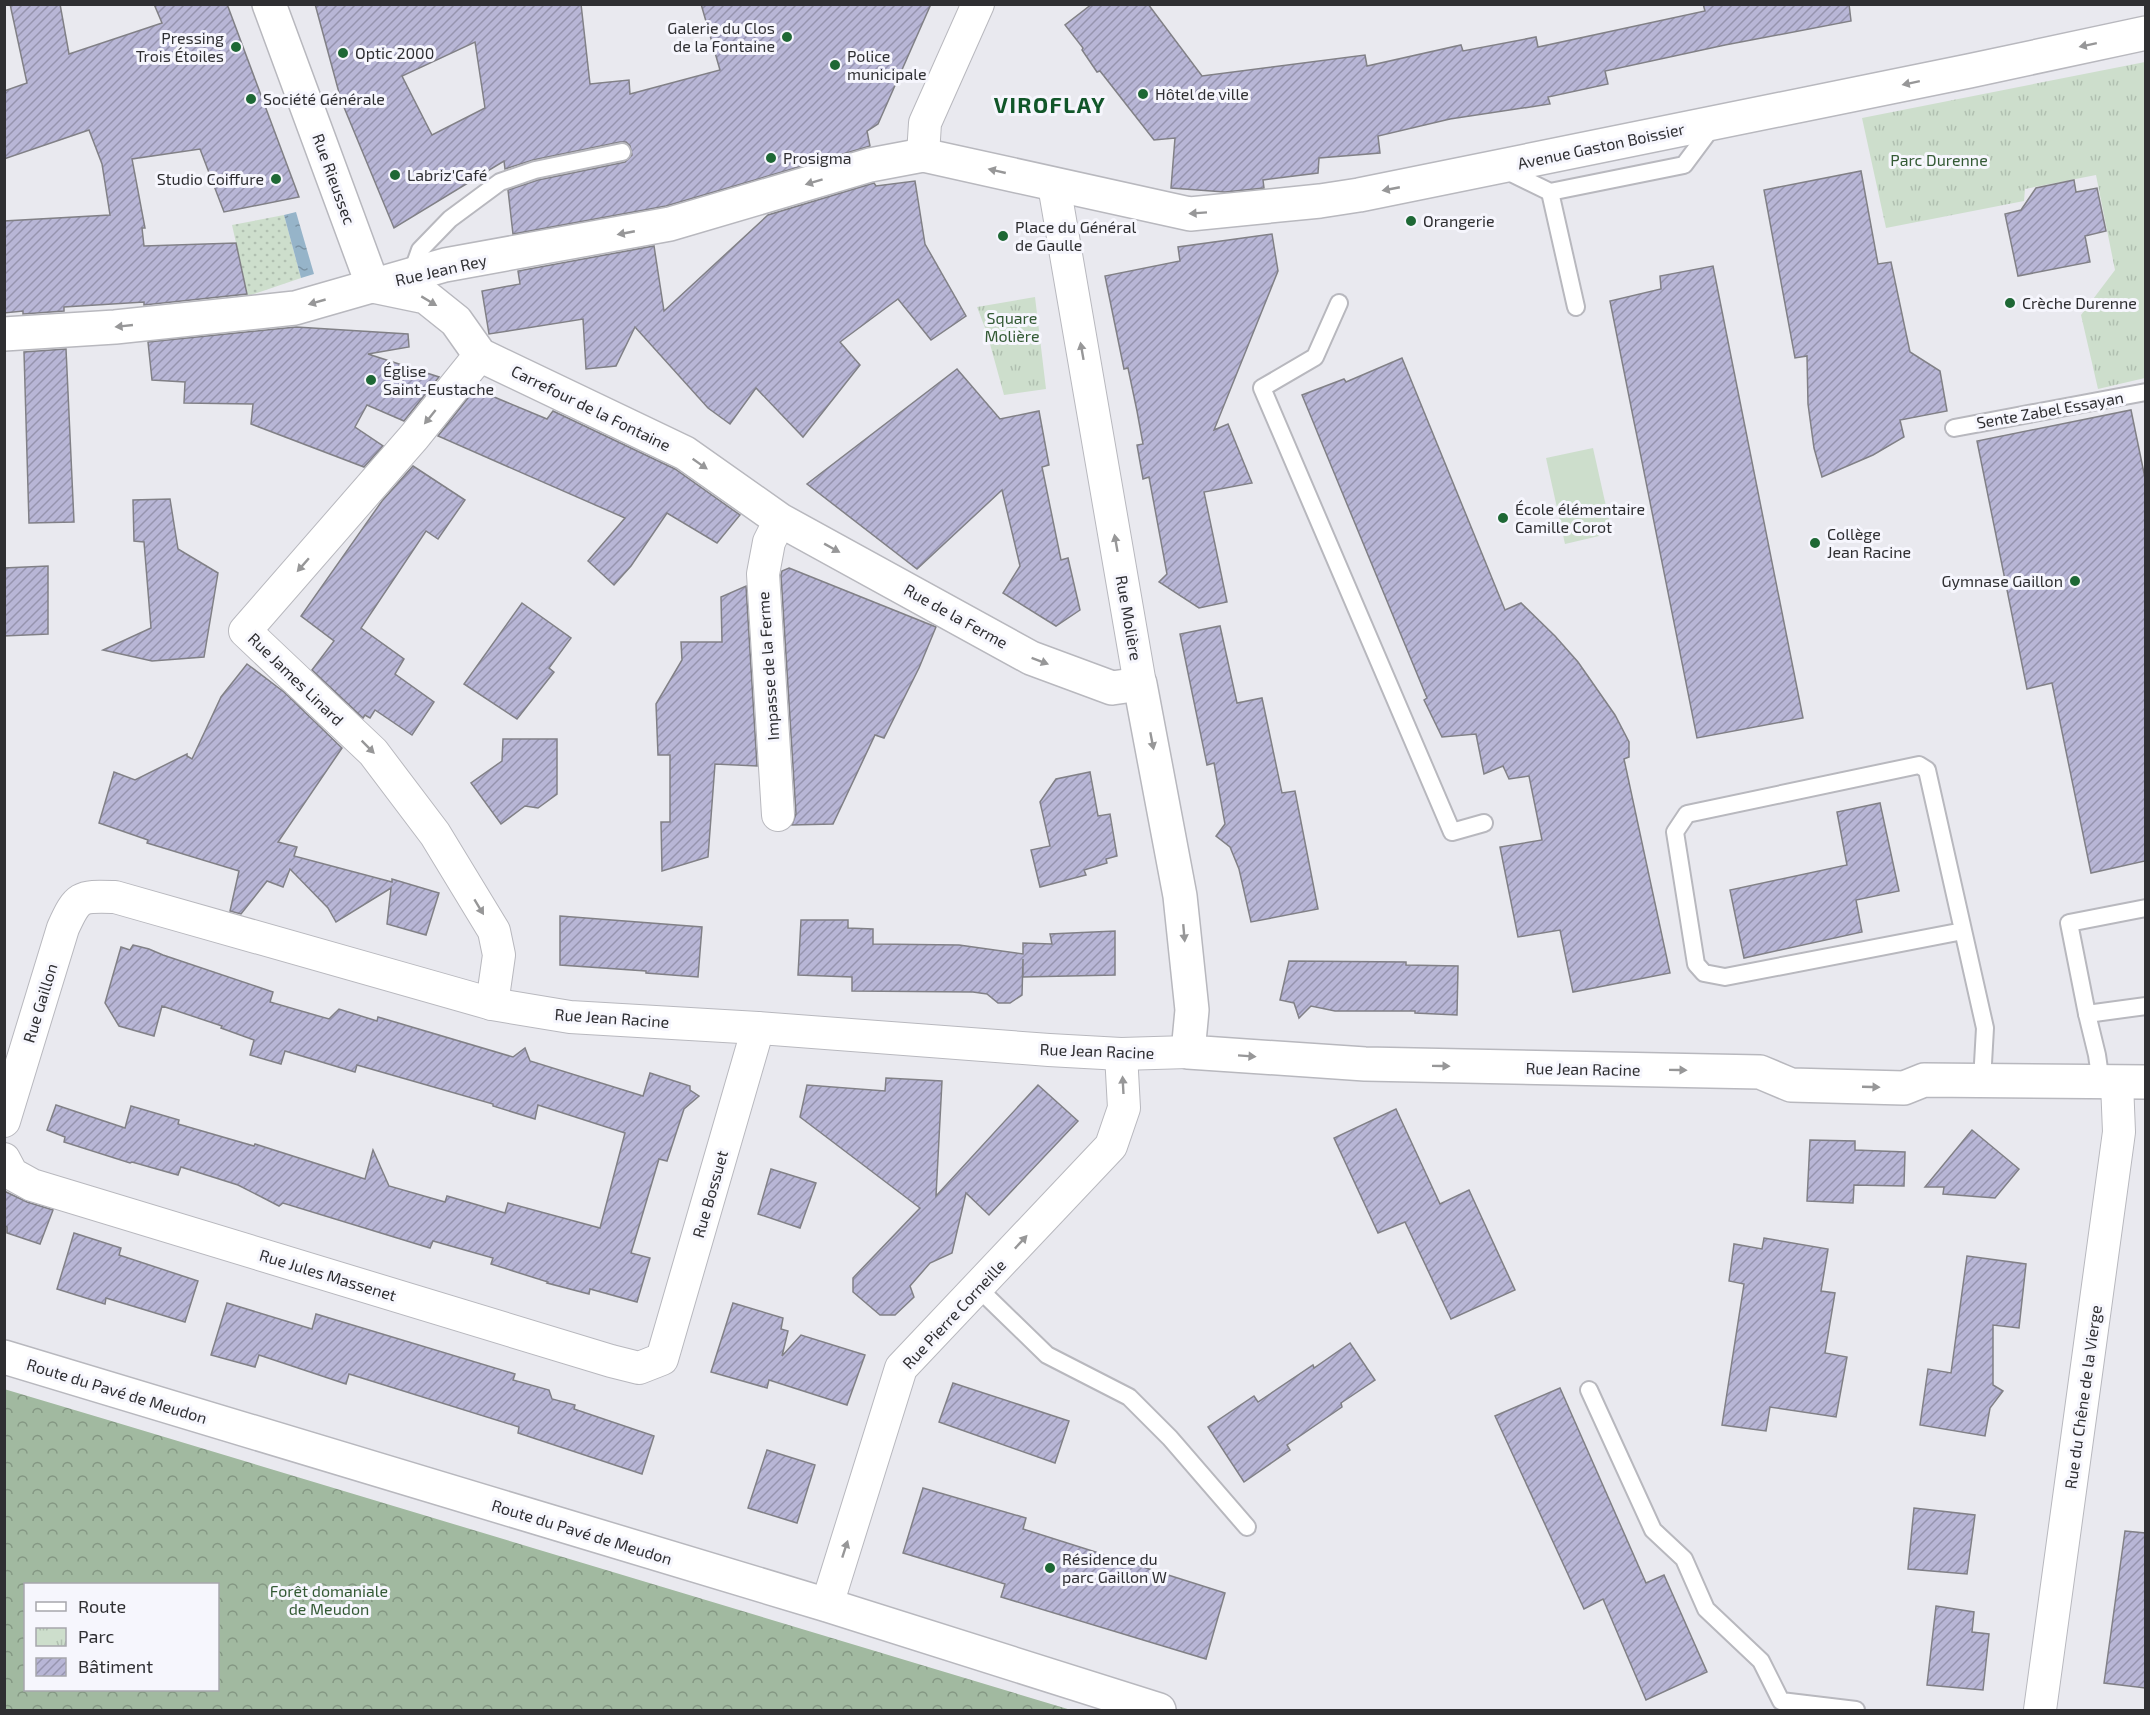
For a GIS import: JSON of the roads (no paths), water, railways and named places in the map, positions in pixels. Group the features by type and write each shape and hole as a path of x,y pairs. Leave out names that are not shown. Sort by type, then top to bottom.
{"street":[{"name":"Rue Rieussec","path":"269,4 373,286"},
{"path":"978,4 925,123 923,155 1054,185"},
{"name":"Avenue Gaston Boissier","path":"1054,185 1190,214 1349,197 2145,33"},
{"name":"Rue Jean Rey","path":"4,334 116,327 296,308 446,265 670,224 870,165 923,155"},
{"name":"Rue Molière","path":"1054,185 1140,684 1180,896 1192,1010 1188,1052"},
{"path":"373,286 426,297 456,321 480,356"},
{"name":"Carrefour de la Fontaine","path":"480,356 685,453 780,520"},
{"name":"Rue James Linard","path":"480,356 414,437 244,631 373,752 435,834 494,931 499,956 492,1004"},
{"name":"Rue de la Ferme","path":"780,520 1031,658 1112,688 1140,684"},
{"name":"Impasse de la Ferme","path":"778,815 763,574 769,542 780,520"},
{"name":"Rue Jean Racine","path":"90,896 116,897 492,1004 570,1017 1121,1054 1188,1052 1365,1064 1760,1072 1791,1085 1904,1088 1924,1080 2121,1083"},
{"name":"Rue Gaillon","path":"4,1121 63,928 74,904 90,896"},
{"name":"Rue Bossuet","path":"662,1359 758,1028"},
{"name":"Rue Pierre Corneille","path":"827,1605 901,1368 1111,1146 1124,1108 1121,1054"},
{"name":"Rue du Chêne de la Vierge","path":"2040,1710 2119,1132 2121,1083"},
{"name":"Rue Jules Massenet","path":"4,1159 12,1174 32,1185 554,1344 639,1368 662,1359"},
{"name":"Route du Pavé de Meudon","path":"4,1357 827,1605 1159,1710"}],"lane":[{"path":"1500,167 1551,192 1684,165 1716,123"},
{"path":"411,275 420,250 450,219 500,182 535,170 622,152"},
{"path":"1551,192 1576,307"},
{"path":"1339,303 1315,357 1262,388 1452,832 1484,823"},
{"name":"Sente Zabel Essayan","path":"1954,428 2145,392"},
{"path":"1963,931 1725,978 1704,973 1696,964 1675,832 1687,814 1919,765 1927,770 1986,1028 1982,1081"},
{"path":"2121,1083 2097,1054 2069,923 2145,908"},
{"path":"2087,1014 2145,1006"},
{"path":"978,1288 1047,1354 1129,1396 1170,1438 1247,1527"},
{"path":"1589,1390 1653,1530 1684,1559 1706,1609 1761,1661 1781,1701 1856,1710"}],"water":[{"path":"296,212 314,274 301,278 284,215"}],"place":[{"name":"Galerie du Clos de la Fontaine","path":"787,37"},
{"name":"Pressing Trois Étoiles","path":"236,47"},
{"name":"Optic 2000","path":"343,53"},
{"name":"Police municipale","path":"835,65"},
{"name":"Hôtel de ville","path":"1143,94"},
{"name":"Société Générale","path":"251,99"},
{"name":"Prosigma","path":"771,158"},
{"name":"Labriz'Café","path":"395,175"},
{"name":"Studio Coiffure","path":"276,179"},
{"name":"Orangerie","path":"1411,221"},
{"name":"Place du Général de Gaulle","path":"1003,236"},
{"name":"Crèche Durenne","path":"2010,303"},
{"name":"Église Saint-Eustache","path":"371,380"},
{"name":"École élémentaire Camille Corot","path":"1503,518"},
{"name":"Collège Jean Racine","path":"1815,543"},
{"name":"Gymnase Gaillon","path":"2075,581"},
{"name":"Résidence du parc Gaillon W","path":"1050,1568"}],"district":[{"name":"VIROFLAY","path":"1050,105"}],"park label":[{"name":"Parc Durenne","path":"1939,160"},
{"name":"Square Molière","path":"1012,327"},
{"name":"Forêt domaniale de Meudon","path":"329,1600"}]}
